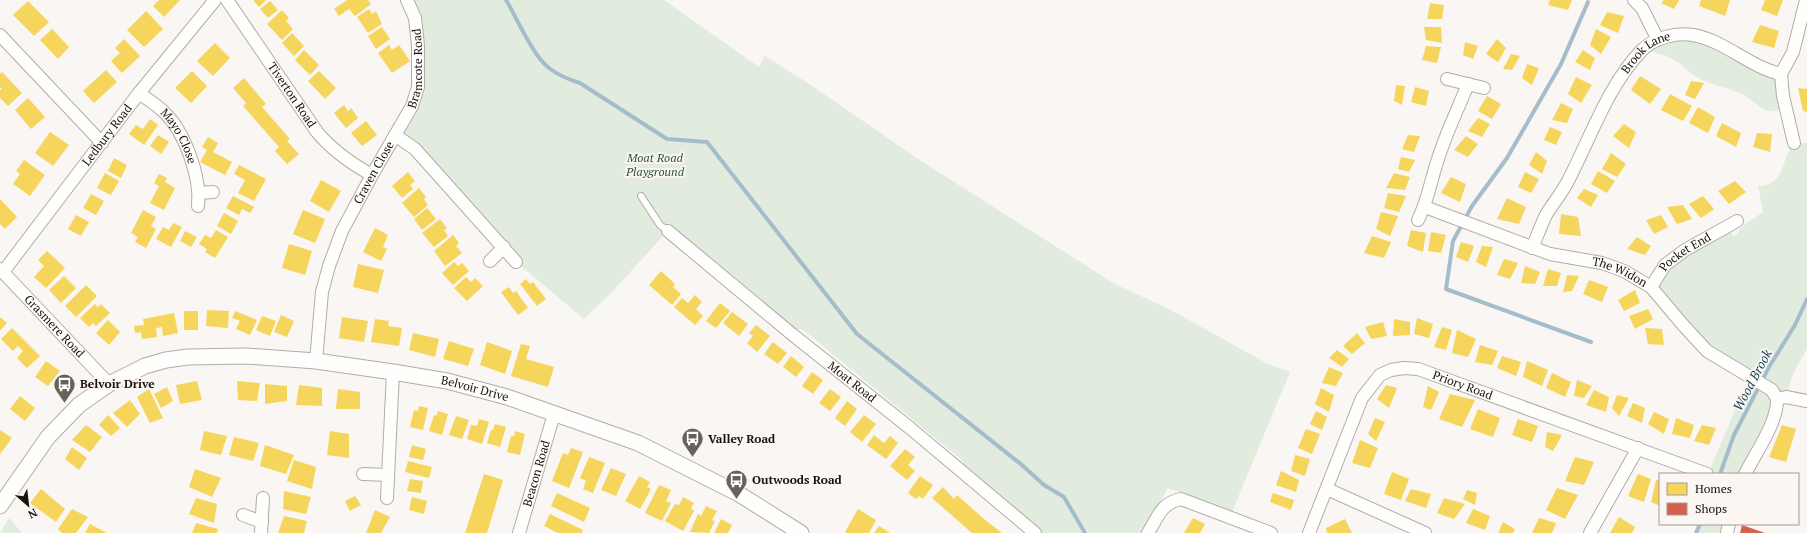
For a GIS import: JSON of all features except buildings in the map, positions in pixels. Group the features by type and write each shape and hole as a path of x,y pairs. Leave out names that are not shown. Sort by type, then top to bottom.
{"street":[{"name":"Ledbury Road","path":"2,271 139,93 215,0"},
{"name":"Tiverton Road","path":"227,0 317,132 330,147 346,161 372,175"},
{"name":"Bramcote Road","path":"395,135 412,106 418,87 418,45 416,25 415,18 407,0"},
{"path":"1634,0 1642,8 1658,40"},
{"path":"1794,143 1783,96 1781,74 1793,52 1806,0"},
{"path":"0,35 102,143"},
{"name":"Brook Lane","path":"1532,248 1546,215 1567,182 1609,98 1643,50 1658,40 1673,35 1692,35 1719,43 1758,66 1781,74"},
{"path":"1447,79 1484,88"},
{"path":"1418,220 1425,206 1441,148 1468,84"},
{"name":"Mayo Close","path":"139,93 164,112 178,128 192,165 199,193 198,206"},
{"name":"Craven Close","path":"316,361 322,292 329,266 342,231 395,135 415,149 516,262"},
{"path":"199,193 213,192"},
{"name":"The Widon","path":"1425,206 1550,254 1602,263 1624,271 1651,287 1707,351 1772,390 1777,399"},
{"name":"Pocket End","path":"1651,287 1665,265 1685,250 1733,229"},
{"name":"Moat Road","path":"668,231 793,335 910,428 1035,533"},
{"path":"490,261 504,247"},
{"name":"Grasmere Road","path":"2,271 109,384"},
{"name":"Belvoir Drive","path":"1,501 48,437 79,405 109,384 145,366 166,360 246,356 316,361 447,381 507,398 554,414"},
{"name":"Priory Road","path":"1309,533 1362,398 1380,375 1391,370 1404,368 1418,369 1704,473"},
{"path":"387,498 393,372"},
{"path":"1746,473 1771,424 1777,407 1777,399 1786,397 1807,402"},
{"path":"554,414 638,443 739,494 801,533"},
{"name":"Beacon Road","path":"519,533 554,414"},
{"path":"1590,533 1638,448"},
{"path":"363,474 388,475"},
{"path":"1327,489 1425,533"},
{"path":"262,527 263,498"},
{"path":"1148,533 1162,510 1170,501 1181,499 1272,533"},
{"path":"243,515 262,527"}],"lane":[{"path":"641,196 660,225 668,231"}],"green space":[{"name":"Moat Road Playground","path":"407,0 664,0 759,67 765,56 811,85 921,161 1115,284 1171,310 1266,363 1290,372 1232,512 1168,488 1143,533 1042,533 964,468 963,461 802,329 795,329 672,226 613,291 584,319 516,262 395,135 412,106 418,55"},
{"path":"1692,35 1781,74 1786,107 1771,111 1765,110 1740,93 1697,77 1669,57 1643,50"},
{"path":"1794,143 1807,143 1807,349 1793,374 1786,397 1746,473 1708,473 1749,377 1724,362 1651,287 1665,265 1728,228 1734,237 1744,225 1763,212 1758,186 1767,185 1774,181 1782,170 1790,149"},
{"path":"9,518 22,533 0,533"},
{"path":"1700,525 1729,525 1727,533 1696,533"}],"waterway":[{"path":"506,0 537,55 553,71 580,83 667,139 707,142 857,334 1022,465 1044,485 1064,497 1085,533"},
{"path":"1588,2 1561,64 1507,158 1472,206 1453,241 1446,289 1591,342"},
{"name":"Wood Brook","path":"1720,473 1734,435 1769,367 1795,325 1807,299"},
{"name":"Wood Brook","path":"1696,533 1700,525"}],"place":[{"name":"Belvoir Drive","path":"64,404"},
{"name":"Valley Road","path":"693,458"},
{"name":"Outwoods Road","path":"736,500"}]}
